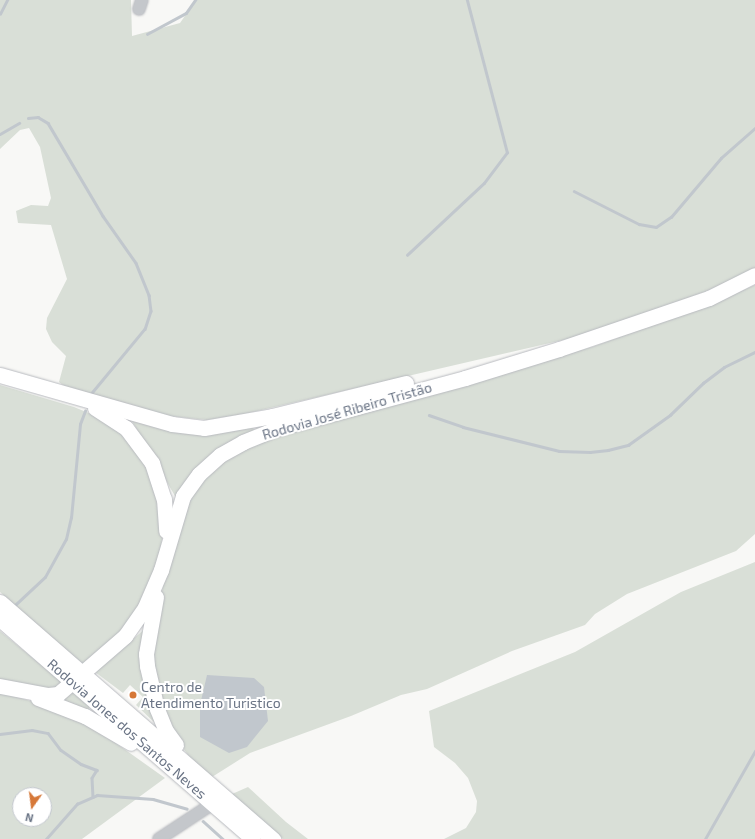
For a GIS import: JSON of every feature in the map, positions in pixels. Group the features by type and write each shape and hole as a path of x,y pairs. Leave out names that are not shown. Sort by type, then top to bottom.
{"main road":[{"name":"Rodovia José Ribeiro Tristão","path":"7,688 48,695 58,694 125,636 137,621 162,565 183,496 199,474 220,455 275,429 496,369 701,300 755,275"},
{"name":"Rodovia José Ribeiro Tristão","path":"0,375 172,424 204,428 258,419 410,382 496,369"},
{"path":"49,389 107,414 126,428 147,455 157,473 166,512 162,565 146,654 147,666 161,720 191,766"},
{"name":"Rodovia Jones dos Santos Neves","path":"0,602 176,773 253,839"},
{"name":"Rodovia Jones dos Santos Neves","path":"0,619 191,766 273,839"},
{"path":"7,688 85,716 176,773"}],"street":[{"path":"159,839 212,804"}],"shaded area":[{"path":"0,0 131,0 132,36 180,23 196,0 755,0 755,271 737,280 589,334 244,414 207,420 169,416 68,389 59,382 66,356 52,342 46,329 47,318 67,279 51,225 18,223 16,211 31,205 48,206 51,198 40,147 29,128 20,130 0,149"},
{"path":"755,285 755,534 736,551 627,594 595,614 585,625 512,651 427,689 401,695 351,716 250,753 212,777 195,765 174,735 157,701 152,639 172,543 187,497 213,464 252,442 592,347 705,306"},
{"path":"0,385 74,407 96,416 123,434 142,456 158,491 164,527 158,564 142,603 122,631 87,666 77,664 0,592"},
{"path":"132,421 199,434 250,426 254,429 252,434 175,496"},
{"path":"755,562 755,839 444,839 466,828 476,812 477,801 468,778 455,763 434,747 429,711 575,652 681,592"},
{"path":"147,627 156,724 136,705 143,697 130,685 123,693 95,672"},
{"path":"0,631 62,682 52,690 0,679"},
{"path":"207,675 254,678 264,687 268,721 247,747 229,753 200,737 200,705"},
{"path":"0,692 44,705 96,729 165,778 82,839 0,839"},
{"path":"72,692 89,706 89,712 58,700"},
{"path":"248,787 286,822 308,839 283,839 232,794"}],"waterway":[{"path":"0,14 7,0"},
{"path":"147,34 186,13 195,0"},
{"path":"407,255 484,183 507,153 467,0"},
{"path":"28,118 38,117 48,123 103,216 136,263 149,295 151,311 145,329 92,393"},
{"path":"0,134 19,123"},
{"path":"574,191 639,224 656,227 671,217 721,158 755,128"},
{"path":"429,415 463,427 559,451 590,452 608,450 628,445 670,415 703,383 724,367 755,352"},
{"path":"14,606 45,577 66,539 71,518 80,424 85,411"},
{"path":"0,734 32,730 48,733 61,750 81,764 97,770 92,778 93,797"},
{"path":"705,839 755,751"},
{"path":"46,839 77,804 97,795 153,799 187,809"},
{"path":"203,821 223,839"}],"place":[{"name":"Centro de Atendimento Turistico","path":"133,695"}]}
